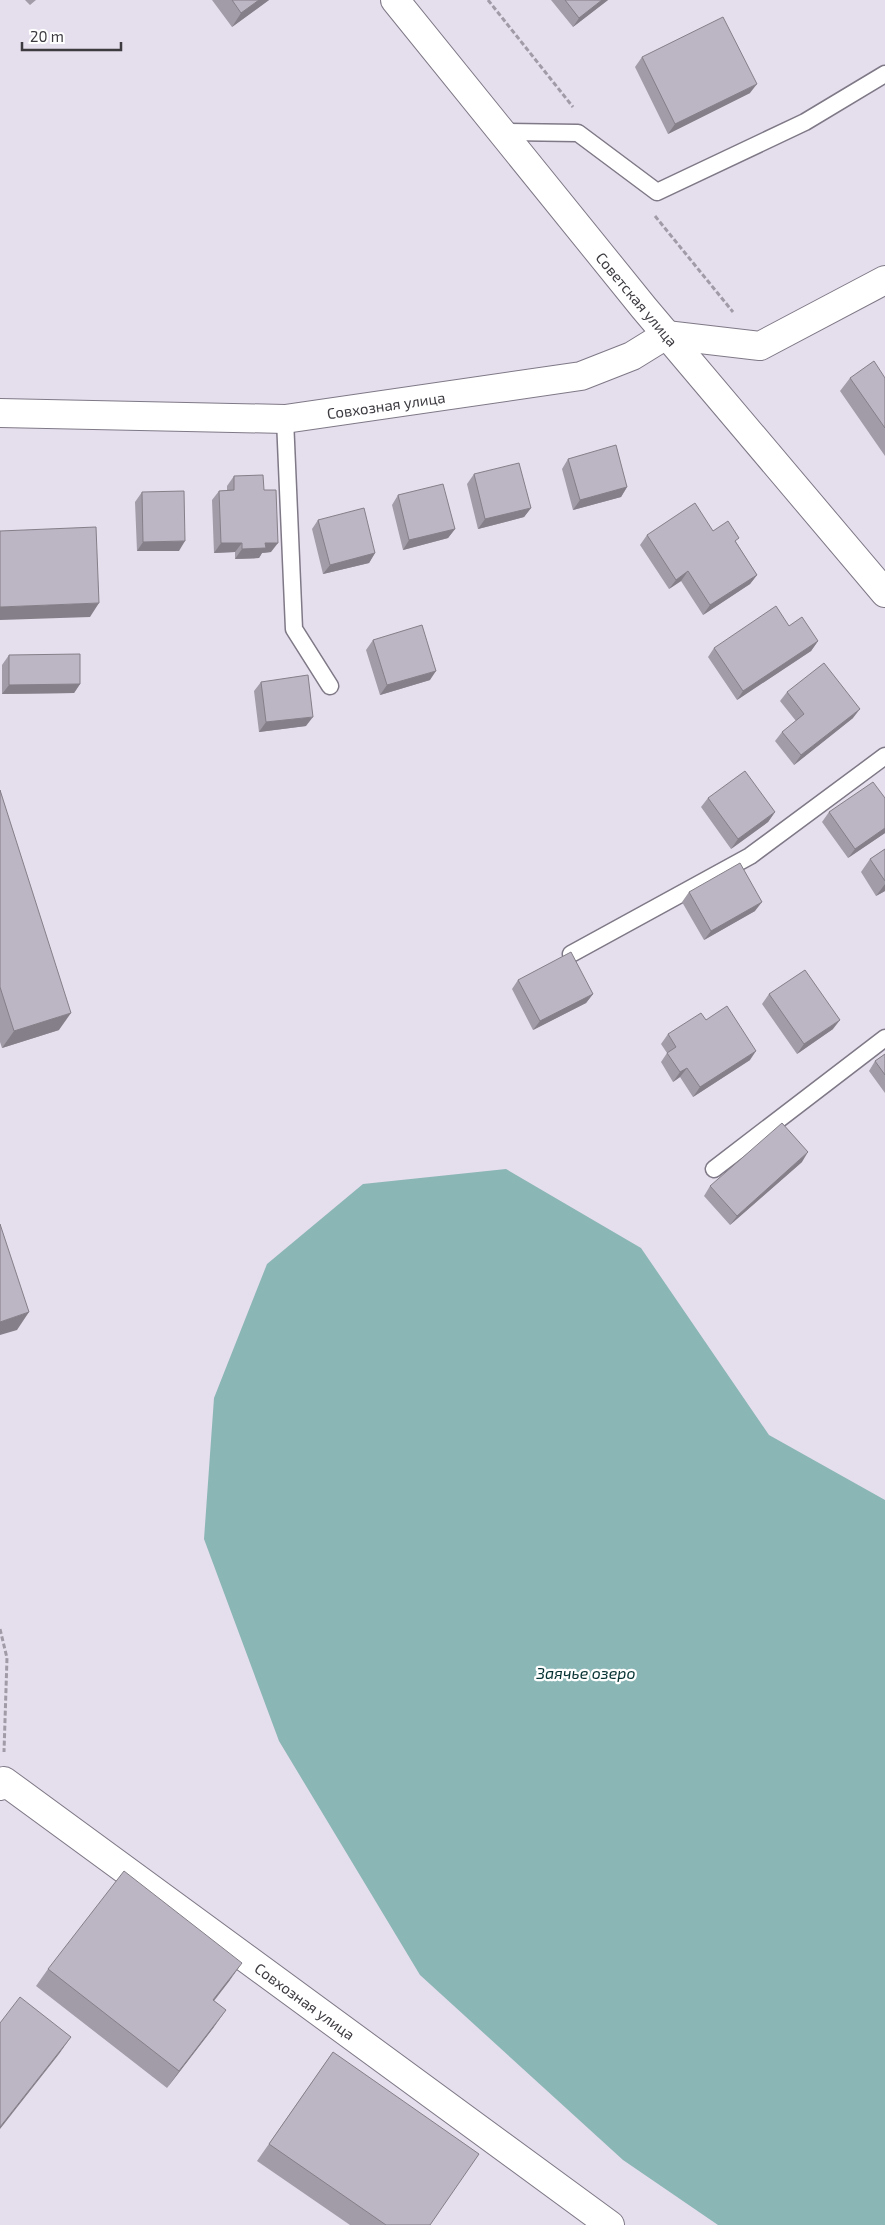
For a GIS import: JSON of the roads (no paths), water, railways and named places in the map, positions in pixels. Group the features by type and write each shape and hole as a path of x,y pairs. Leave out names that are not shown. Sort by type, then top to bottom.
{"street":[{"name":"Советская улица","path":"394,0 666,335 885,593"},
{"path":"666,335 760,346 885,280"},
{"name":"Совхозная улица","path":"0,413 286,419 581,376 632,356 666,335"},
{"name":"Совхозная улица","path":"2,1783 610,2225"}],"lane":[{"path":"501,132 578,133 658,192 805,122 885,74"},
{"path":"286,419 294,629 330,686"},
{"path":"571,954 750,856 885,756"},
{"path":"714,1169 885,1038"}],"water":[{"name":"Заячье озеро","path":"506,1169 641,1248 769,1435 885,1500 885,2225 718,2225 623,2160 420,1975 279,1741 204,1539 214,1398 267,1264 363,1184"}]}
